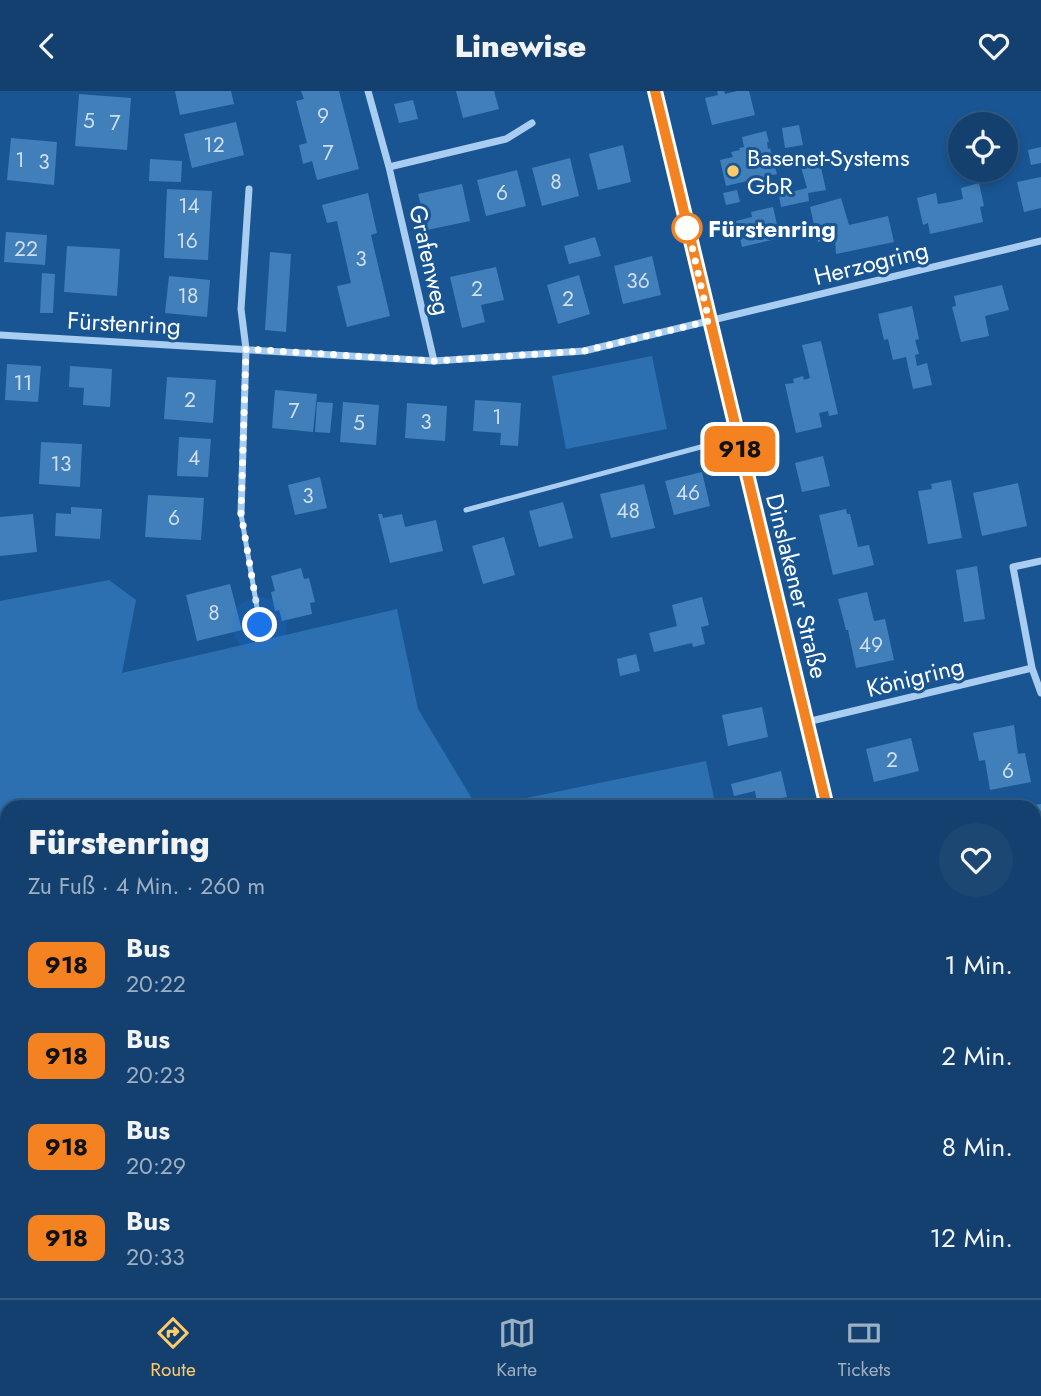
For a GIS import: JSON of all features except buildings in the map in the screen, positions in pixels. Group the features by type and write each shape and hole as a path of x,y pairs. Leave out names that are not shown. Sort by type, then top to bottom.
{"main road":[{"name":"Dinslakener Straße","path":"655,91 825,800"}],"street":[{"name":"Grafenweg","path":"368,91 390,167 434,361"},
{"path":"390,167 506,139 532,123"},
{"path":"241,513 246,349 241,309 249,189"},
{"name":"Herzogring","path":"709,321 1041,241"},
{"name":"Fürstenring","path":"1,333 434,361 584,351 709,321"},
{"path":"1041,561 1013,567 1032,668 1041,692"},
{"name":"Königring","path":"807,723 1032,668"}],"lane":[{"path":"466,510 738,437"},
{"path":"241,513 260,625"}],"shaded area":[{"path":"652,356 667,429 566,449 552,376"},
{"path":"109,580 136,600 122,673 397,609 418,709 473,800 0,800 0,601"},
{"path":"706,761 714,800 517,800"}],"bus line":[{"name":"918","path":"655,91 825,800"}],"place":[{"name":"Basenet-Systems GbR","path":"733,171"},
{"name":"Fürstenring","path":"687,228"}],"route":[{"path":"260,625 241,513 246,349 434,361 584,351 709,321 685,216 687,228"}]}
